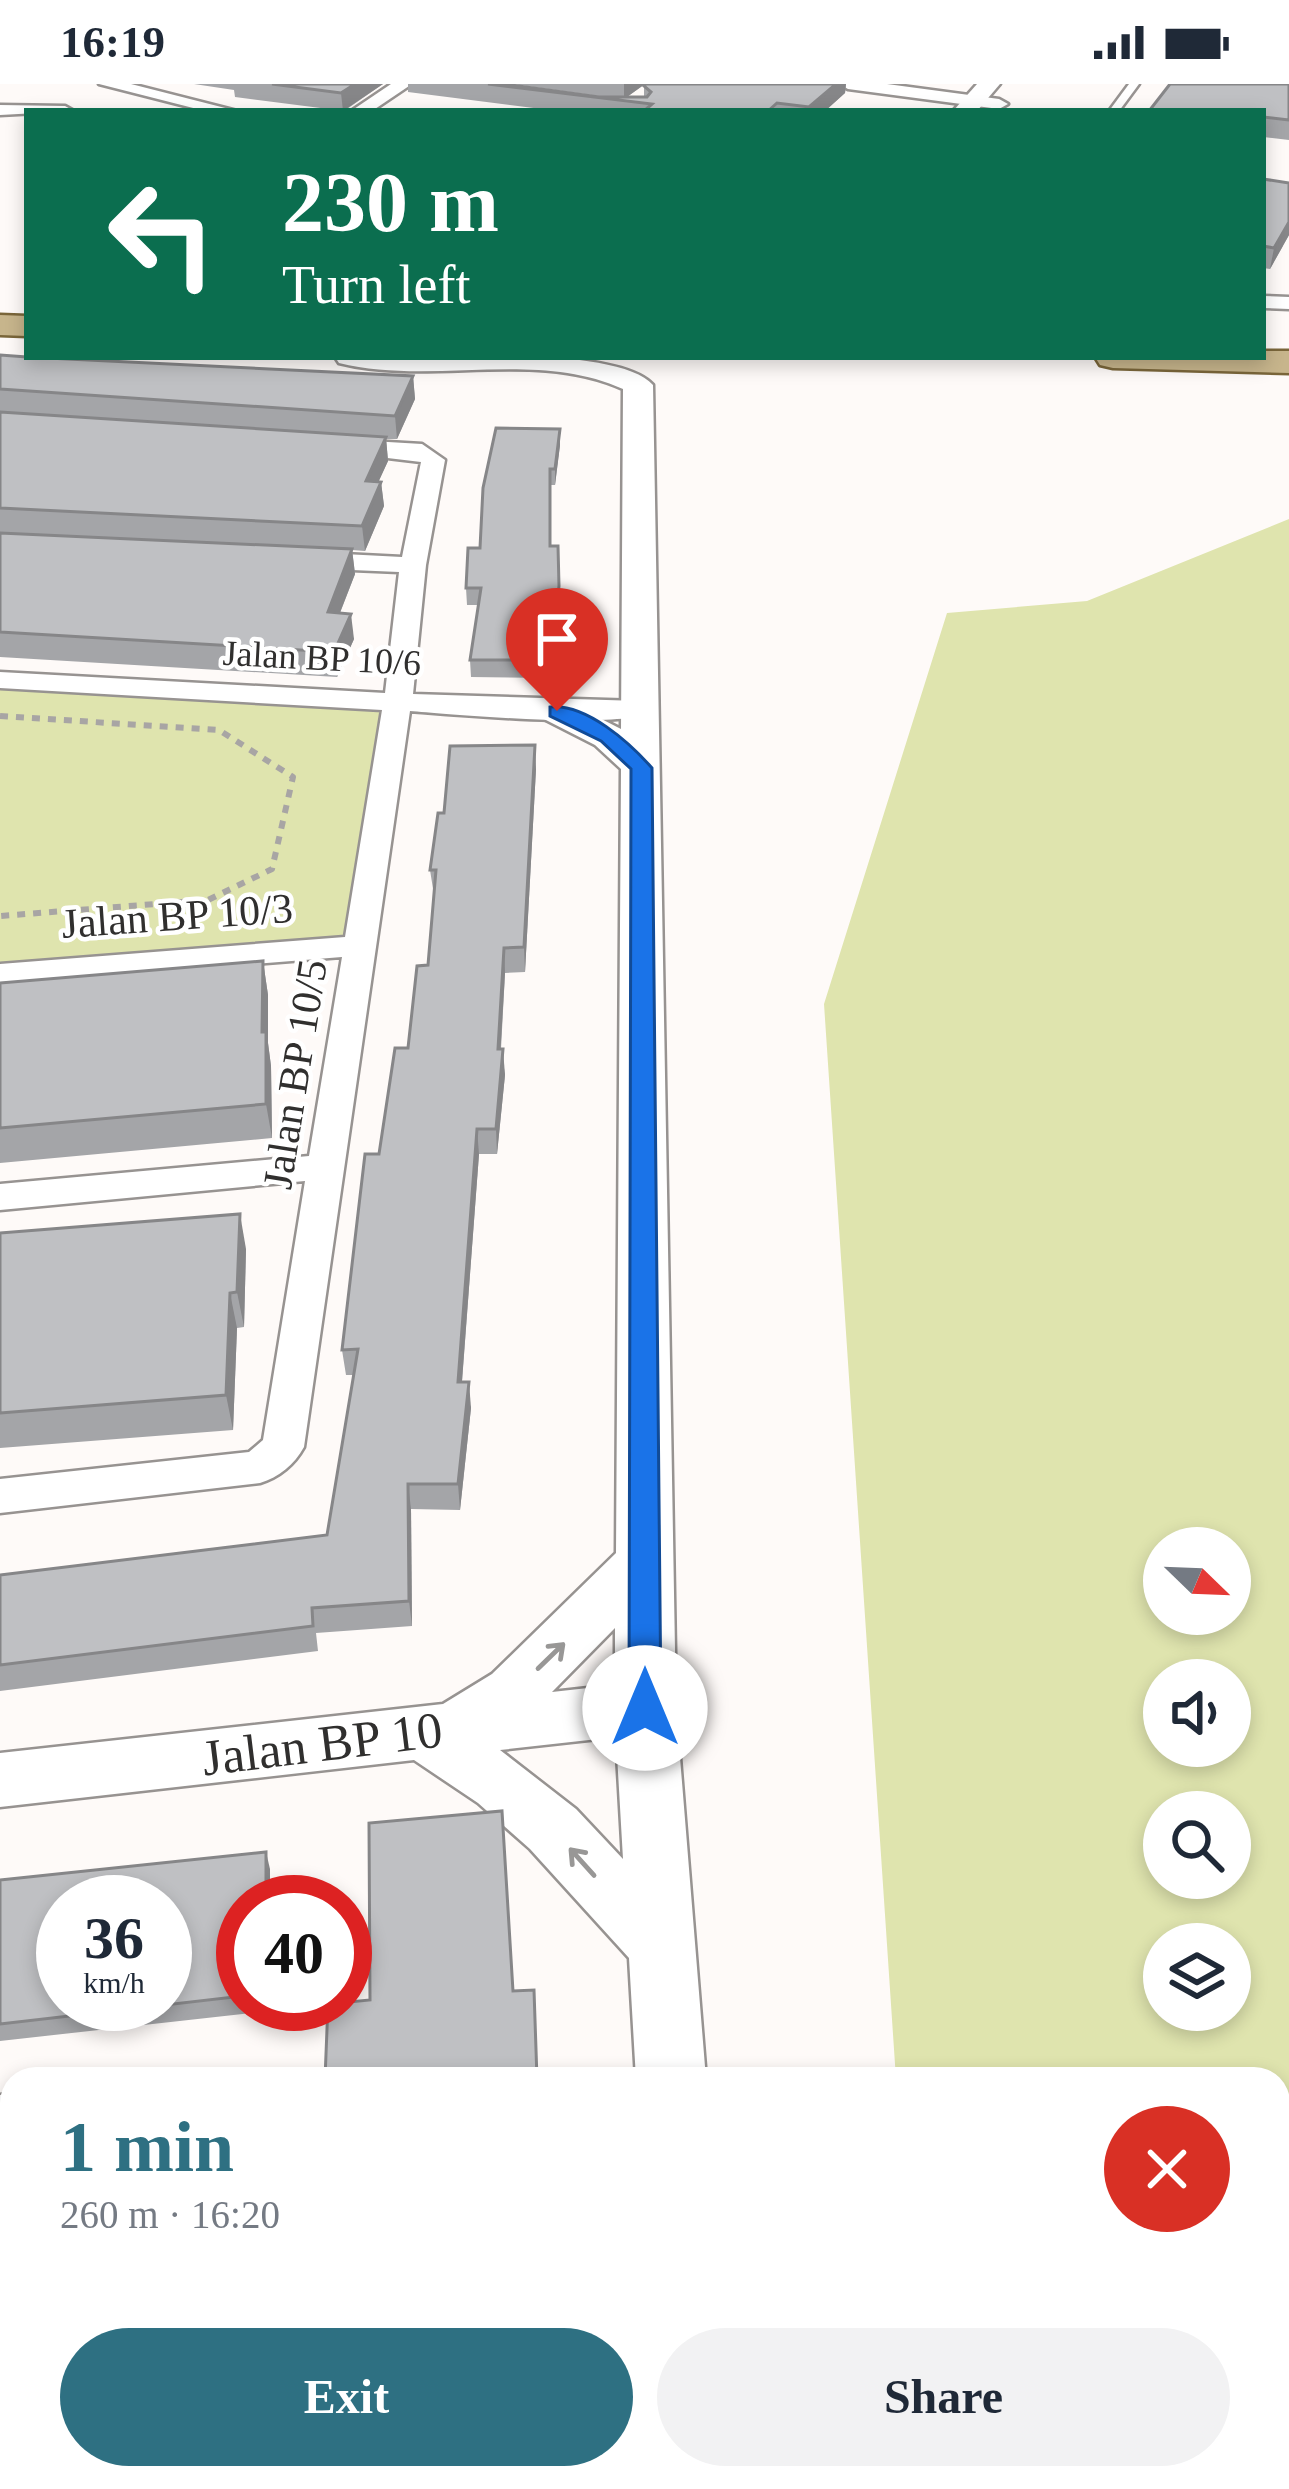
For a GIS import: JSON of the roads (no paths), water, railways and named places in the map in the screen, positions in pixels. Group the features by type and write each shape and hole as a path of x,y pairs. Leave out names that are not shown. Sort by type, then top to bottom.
{"main road":[{"path":"1219,360 1289,362"}],"street":[{"path":"108,84 206,98 223,108"},
{"path":"365,108 403,84"},
{"path":"848,84 984,102 1017,84"},
{"path":"883,108 908,89"},
{"path":"372,360 594,366 622,374 638,385 645,1708 670,2067"},
{"name":"Jalan BP 10/5","path":"0,1496 260,1467 283,1447 398,700 431,454 305,444"},
{"path":"277,558 413,565"},
{"name":"Jalan BP 10/6","path":"0,680 557,711 639,710"},
{"path":"557,711 608,737 642,768"},
{"name":"Jalan BP 10/3","path":"0,974 361,946"},
{"path":"0,1197 325,1167"},
{"path":"645,1560 513,1692 439,1729 553,1829 662,1947"},
{"name":"Jalan BP 10","path":"0,1780 645,1708"}]}
